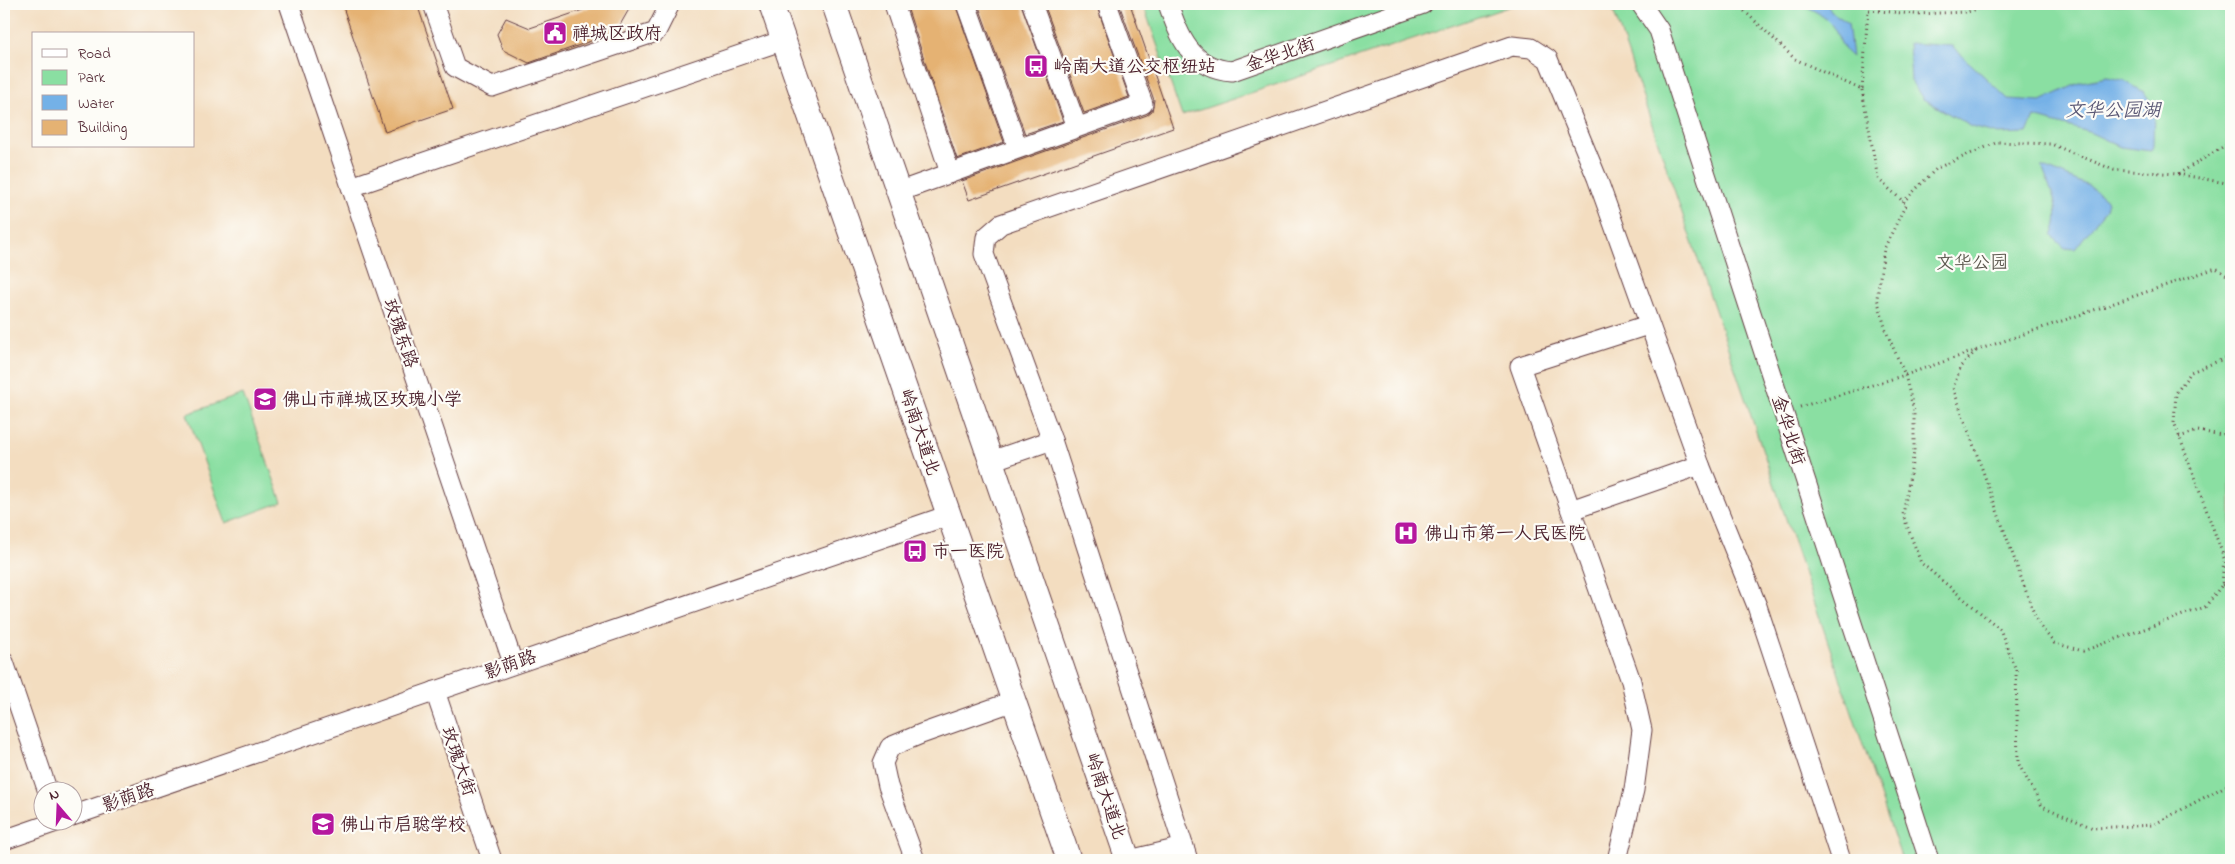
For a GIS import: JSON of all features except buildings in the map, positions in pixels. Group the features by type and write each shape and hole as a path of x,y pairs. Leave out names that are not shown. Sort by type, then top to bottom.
{"main road":[{"name":"岭南大道北","path":"772,4 1069,860"},
{"name":"岭南大道北","path":"834,4 1128,860"}],"street":[{"name":"玫瑰东路","path":"289,4 514,663"},
{"path":"432,4 455,67 492,88 656,32 670,4"},
{"path":"894,4 950,173"},
{"path":"966,4 1018,148"},
{"path":"1032,4 1077,127"},
{"path":"898,192 1143,104 1107,4"},
{"name":"金华北街","path":"1168,4 1176,28 1188,49 1203,63 1215,70 1232,71 1424,4"},
{"name":"金华北街","path":"1642,4 1659,30 1929,860"},
{"path":"351,186 784,40"},
{"path":"1128,860 1186,854 1052,440 984,254 986,237 1001,224 1512,46 1530,48 1548,59 1597,178 1648,325 1700,465 1757,606 1841,860"},
{"path":"1617,860 1634,790 1642,730 1631,681 1520,366 1648,325"},
{"path":"991,462 1052,440"},
{"path":"1571,510 1700,465"},
{"name":"影荫路","path":"82,813 949,514"},
{"path":"4,662 45,782"},
{"name":"玫瑰大街","path":"435,691 492,860"},
{"path":"915,860 888,786 884,763 890,747 1014,701"},
{"path":"4,840 32,830"}],"path":[{"path":"1737,4 1795,59 1862,90"},
{"path":"1995,4 1967,12 1914,14 1868,10 1862,90 1878,178 1906,204 1884,249 1877,298 1886,331 1905,376 1914,412 1914,452 1903,515 1921,563 2000,629 2016,670 2018,763 2042,806 2093,828 2153,825 2231,783"},
{"path":"1903,202 1937,168 1998,142 2051,144 2114,170 2178,174 2231,184"},
{"path":"2178,174 2231,142"},
{"path":"1783,412 1905,376 2216,268 2231,278"},
{"path":"1976,351 1961,366 1953,388 2037,622 2054,643 2083,652 2205,606 2222,585 2231,582"},
{"path":"2222,585 2224,558 2174,422 2176,393 2191,372 2231,356"},
{"path":"2179,437 2198,431 2222,434 2231,431"}],"green space":[{"path":"1143,4 1517,4 1182,116"},
{"name":"文华公园","path":"1611,4 2231,4 2231,853 2216,860 1902,860"},
{"path":"243,394 282,502 226,523 187,414"}],"water":[{"path":"1803,4 1827,4 1832,12 1848,23 1852,57 1844,49 1830,23"},
{"name":"文华公园湖","path":"1909,43 1952,46 2008,99 2041,101 2081,82 2107,77 2123,80 2144,92 2154,107 2153,146 2151,151 2121,147 2089,132 2034,117 2027,133 1998,134 1972,127 1923,99 1911,81"},
{"name":"文华公园湖","path":"2042,166 2089,186 2108,201 2106,209 2075,249 2065,248 2052,236 2057,218 2056,209"}],"place":[{"name":"禅城区政府","path":"555,33"},
{"name":"岭南大道公交枢纽站","path":"1036,66"},
{"name":"佛山市禅城区玫瑰小学","path":"265,399"},
{"name":"佛山市第一人民医院","path":"1406,533"},
{"name":"市一医院","path":"915,551"},
{"name":"佛山市启聪学校","path":"323,824"}]}
